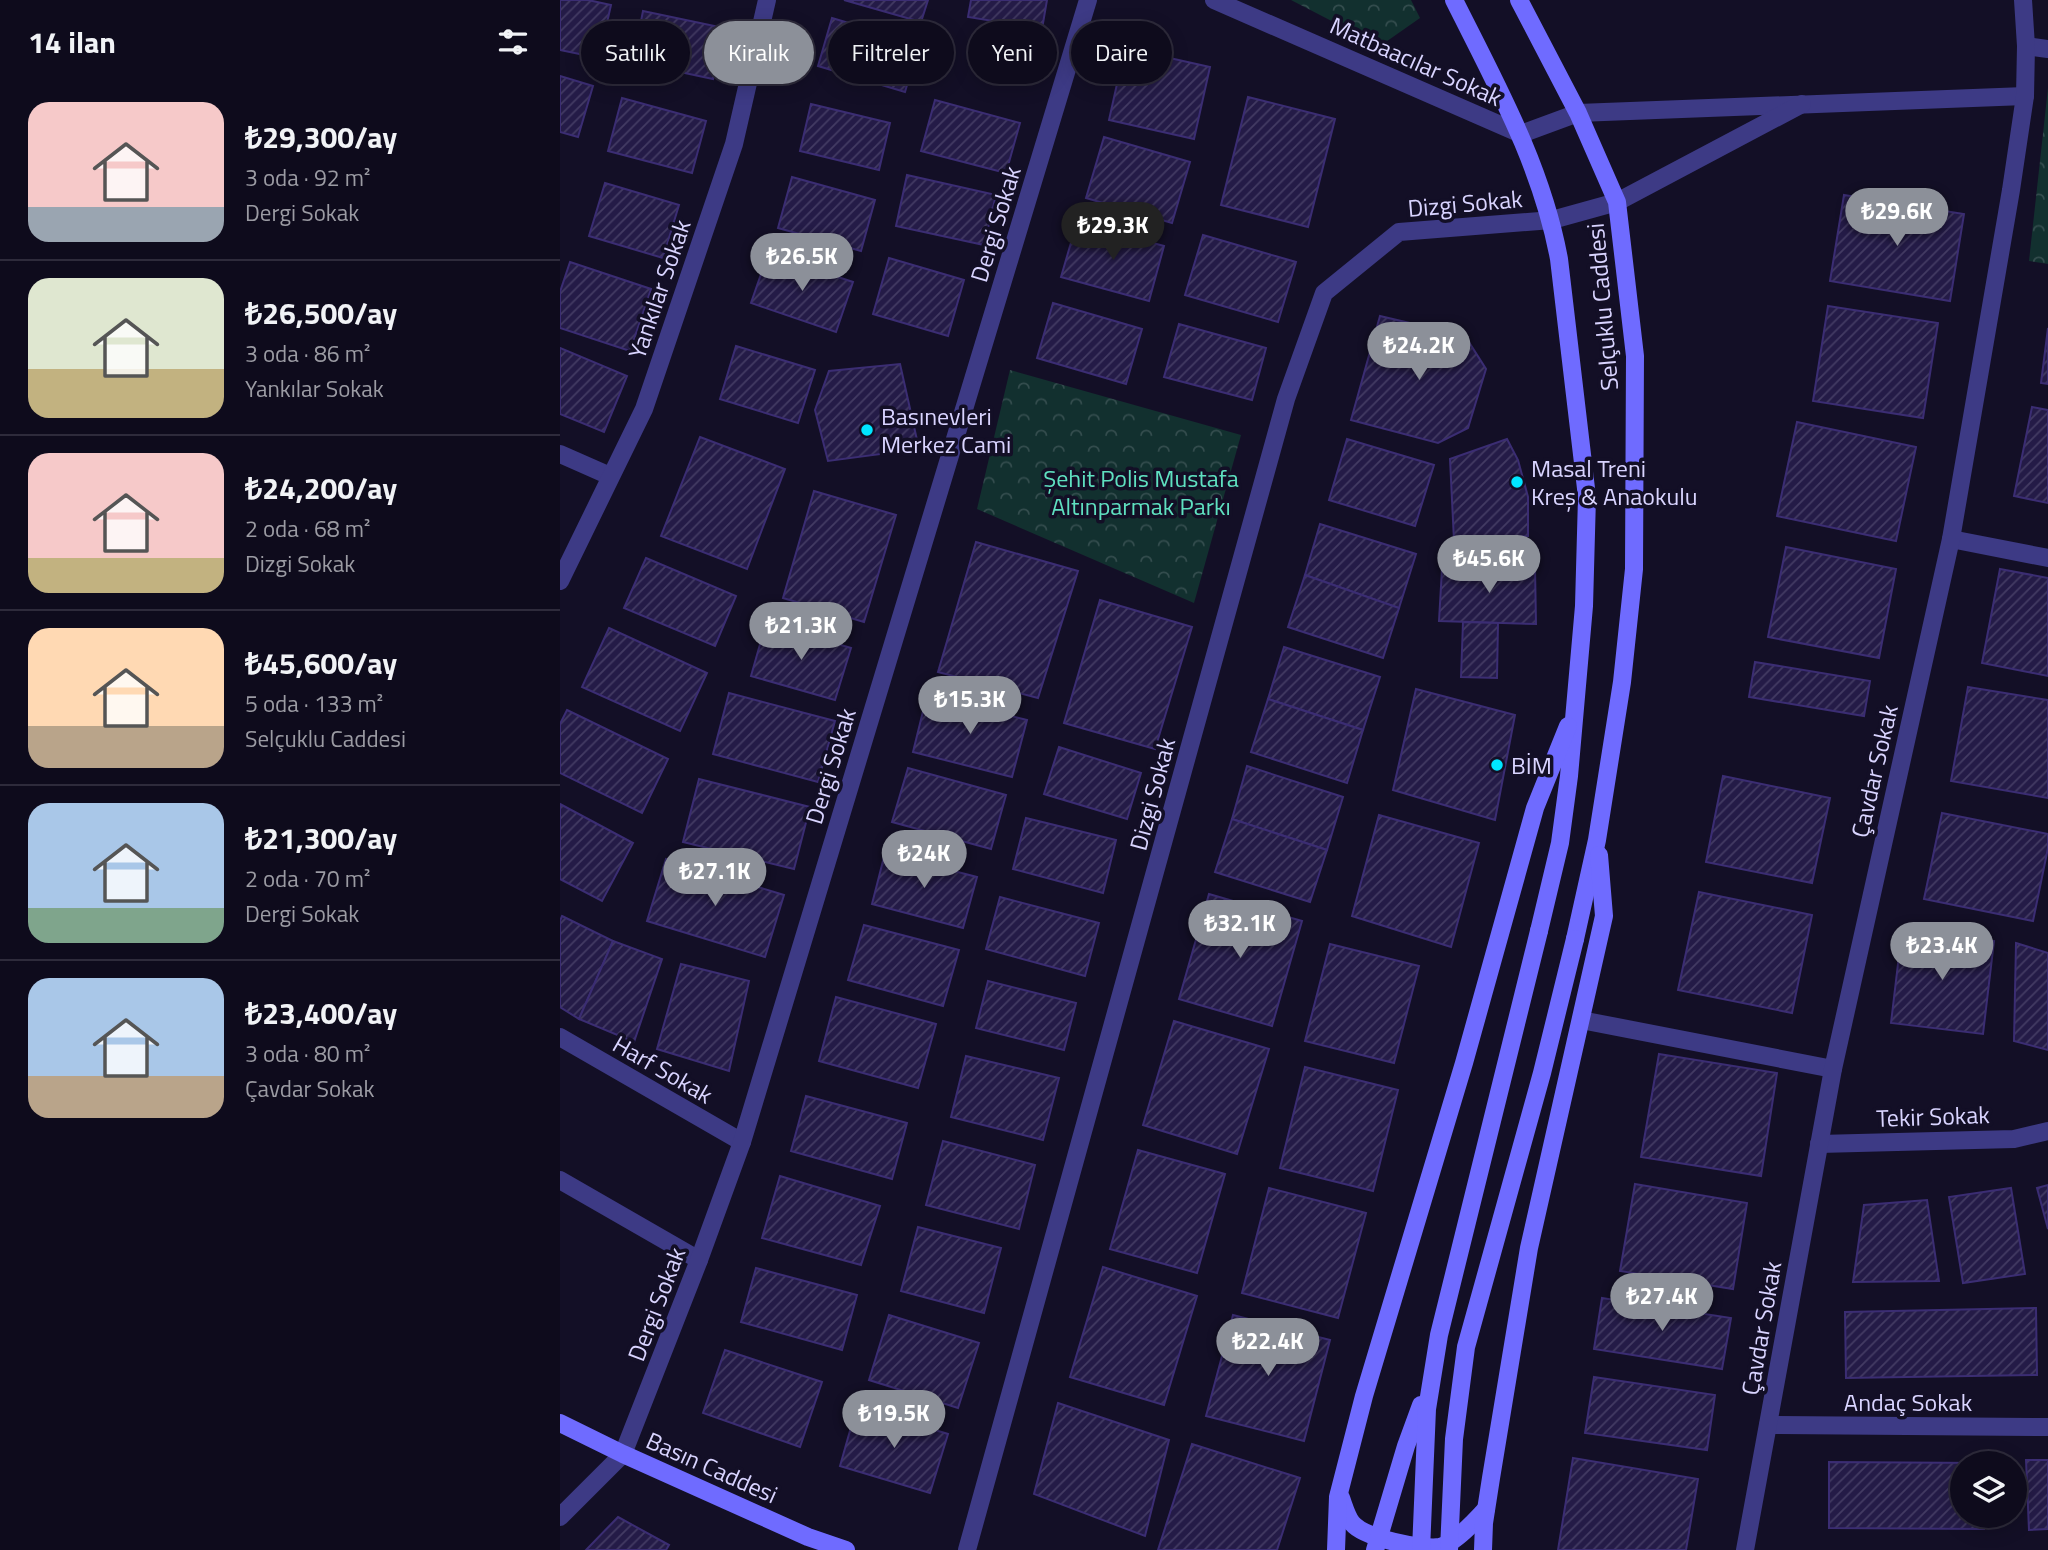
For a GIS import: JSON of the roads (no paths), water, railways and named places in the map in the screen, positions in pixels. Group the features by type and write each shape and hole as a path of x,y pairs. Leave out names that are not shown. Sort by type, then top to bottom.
{"main road":[{"name":"Selçuklu Caddesi","path":"1430,1382 1466,1219 1560,843 1584,606 1587,497 1552,220 1521,134 1454,0"},
{"name":"Selçuklu Caddesi","path":"1519,0 1578,113 1617,202 1636,356 1634,569 1622,682 1597,840"},
{"path":"1336,1550 1339,1492 1364,1396 1464,1063 1531,820 1575,710"},
{"path":"1449,1550 1454,1439 1466,1347 1542,1073 1576,939 1597,840"},
{"path":"1483,1550 1486,1509 1529,1248 1604,916 1597,840"},
{"path":"1375,1550 1406,1446 1430,1382"},
{"path":"1421,1550 1424,1451 1430,1382"},
{"name":"Basın Caddesi","path":"560,1423 808,1537 846,1550"},
{"path":"1339,1492 1350,1522 1357,1528 1363,1533 1401,1544 1440,1547 1470,1527 1486,1509"}],"street":[{"name":"Yankılar Sokak","path":"560,581 644,409 734,144 767,0"},
{"name":"Dergi Sokak","path":"560,1517 623,1454 699,1261 742,1142 1088,0"},
{"name":"Matbaacılar Sokak","path":"1214,0 1521,134"},
{"name":"Çavdar Sokak","path":"1745,1550 1833,1069 1951,538 2025,96 2024,0"},
{"path":"2026,46 2048,49"},
{"path":"1521,134 1578,113 2025,96"},
{"name":"Dizgi Sokak","path":"967,1550 1282,413 1324,293 1399,232 1552,220 1617,202 1802,103"},
{"path":"560,454 610,476"},
{"path":"1951,538 2048,558"},
{"path":"1581,1020 1833,1069"},
{"name":"Harf Sokak","path":"560,1037 742,1142"},
{"name":"Tekir Sokak","path":"1819,1144 2014,1139 2048,1131"},
{"path":"560,1180 699,1261"},
{"name":"Andaç Sokak","path":"1768,1425 2048,1427"}],"place":[{"name":"Basınevleri Merkez Cami","path":"867,430"},
{"name":"Masal Treni Kreş & Anaokulu","path":"1517,482"},
{"name":"BİM","path":"1497,765"}],"park label":[{"name":"Şehit Polis Mustafa Altınparmak Parkı","path":"1141,492"}]}
